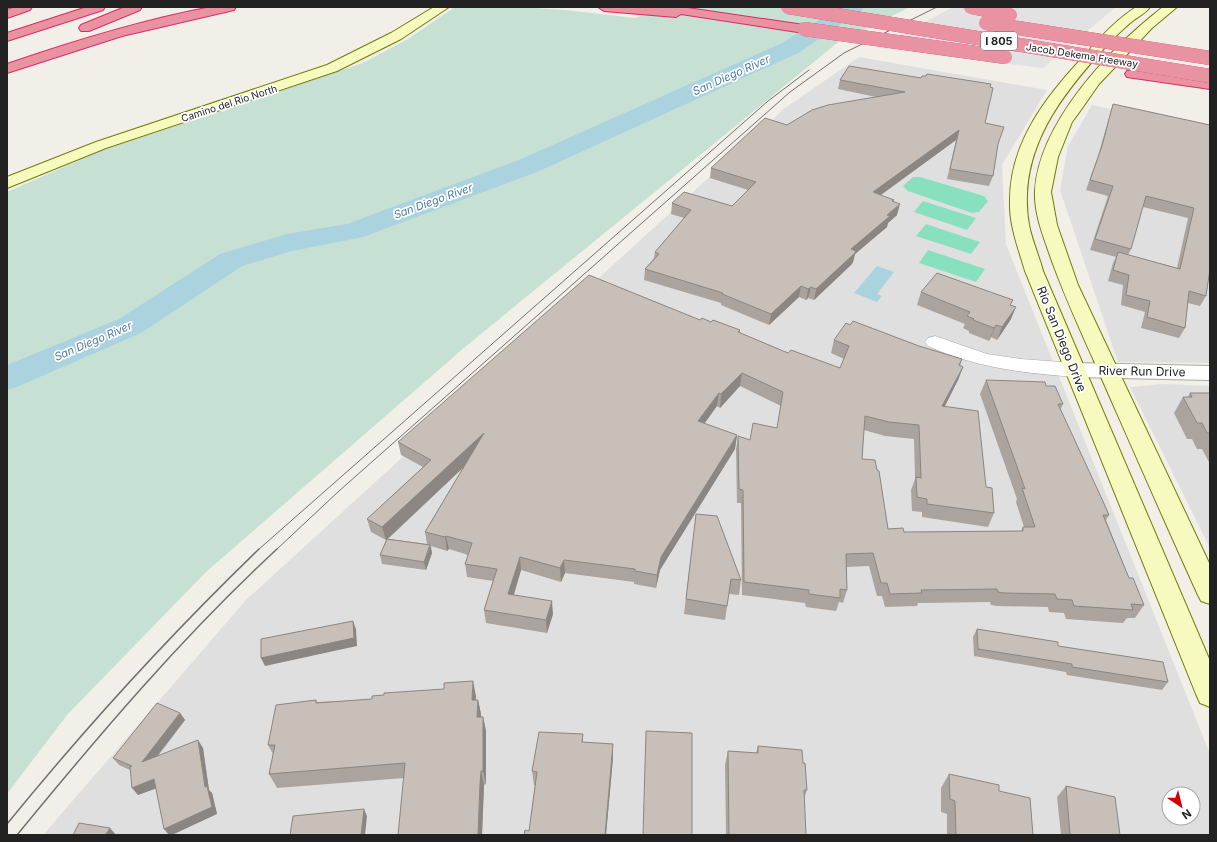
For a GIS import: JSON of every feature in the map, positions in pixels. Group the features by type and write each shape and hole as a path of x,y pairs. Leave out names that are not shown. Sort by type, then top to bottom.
{"highway":[{"path":"7,14 26,7"},
{"path":"7,31 71,7"},
{"path":"7,37 99,7"},
{"path":"7,69 18,57 68,34 136,7"},
{"path":"18,57 230,7"},
{"path":"604,7 716,17"},
{"path":"661,7 716,17 1020,59"},
{"name":"Jacob Dekema Freeway","path":"788,7 1210,76"},
{"path":"971,7 1210,52"},
{"name":"Jacob Dekema Freeway","path":"975,22 1210,58"},
{"path":"1043,62 1210,85"}],"main road":[{"name":"Camino del Rio North","path":"7,183 101,145 285,85 332,68 390,40 443,7"},
{"name":"Rio San Diego Drive","path":"1144,7 1117,27 1073,75 1044,112 1027,147 1019,184 1020,224 1034,271 1210,694"},
{"path":"1171,7 1143,30 1094,82 1075,107 1065,122 1050,157 1043,192 1048,225 1069,285 1210,593"}],"street":[{"path":"935,342 952,350 986,361 1016,366 1075,370"},
{"name":"River Run Drive","path":"1075,370 1210,373"}],"shaded area":[{"path":"953,7 1116,7 1043,68 877,48"},
{"path":"859,57 1047,90 1002,165 1006,244 1210,754 1210,835 43,835 246,600 785,108"},
{"path":"1092,105 1210,130 1210,363 1118,362 1060,190 1068,146"},
{"path":"1164,384 1210,386 1210,548 1130,387"}],"green space":[{"path":"455,7 516,7 565,10 635,18 663,7 910,7 837,43 465,347 206,572 67,715 7,794 7,192 98,152 363,63 408,39"},
{"path":"913,177 920,177 984,196 988,201 979,212 972,213 908,191 903,186"},
{"path":"923,201 976,218 967,230 914,212"},
{"path":"926,224 980,242 971,254 916,236"},
{"path":"928,250 985,269 976,282 919,263"}],"water":[{"path":"877,266 894,272 877,294 882,296 877,302 854,293"}],"building":[{"path":"849,66 921,78 927,74 991,84 990,87 993,88 985,123 1004,127 998,144 993,176 950,169 959,130 873,192 894,200 892,201 900,204 887,215 890,216 851,249 856,251 854,254 816,289 811,287 808,289 801,286 771,314 722,294 723,293 645,269 659,254 655,252 691,210 672,203 684,192 732,206 756,182 711,168 765,118 787,125 812,110 828,105 905,92 840,80"},
{"path":"1113,104 1210,125 1210,269 1206,296 1189,291 1185,328 1147,317 1150,301 1126,295 1129,275 1113,270 1118,252 1180,269 1194,208 1146,196 1131,249 1095,239 1113,186 1090,180 1102,146"},
{"path":"937,273 1013,300 1010,305 1016,307 1002,327 996,325 994,328 973,320 974,319 967,316 970,312 921,292"},
{"path":"589,275 700,320 702,318 711,322 713,320 740,330 738,332 788,353 791,350 840,368 849,346 834,340 846,323 850,325 853,321 919,346 962,359 959,365 963,367 942,406 978,411 986,487 992,488 994,513 927,504 927,499 917,497 916,477 921,478 919,425 889,422 865,416 862,459 875,460 877,470 879,471 888,529 903,528 904,532 1023,531 1023,527 1035,527 1022,488 1025,489 986,380 1045,382 1046,386 1055,386 1063,404 1058,404 1109,515 1103,515 1129,578 1133,578 1144,605 1131,604 1133,610 1074,606 1072,600 1057,599 1055,594 1004,593 998,592 997,589 921,590 922,593 890,594 887,583 881,583 873,553 846,554 847,590 840,589 840,598 809,594 809,590 744,582 743,490 739,489 738,436 750,440 753,423 777,428 783,392 742,373 721,394 719,393 698,421 737,435 661,557 657,575 635,571 635,569 564,560 560,568 520,557 508,594 552,601 546,620 484,610 497,569 465,564 472,543 425,532 484,433 382,527 367,519 431,460 398,442"},
{"path":"1190,393 1210,393 1210,433 1207,433 1202,423 1197,423 1183,397 1192,397"},
{"path":"696,514 717,516 741,580 731,579 727,606 686,599"},
{"path":"387,539 430,545 424,562 380,555"},
{"path":"353,621 354,638 261,658 261,639"},
{"path":"977,629 1058,642 1058,646 1163,662 1168,682 1072,667 1072,664 978,649"},
{"path":"473,681 472,700 478,700 477,717 483,717 483,771 481,771 478,835 398,835 405,763 269,774 275,745 268,745 276,705 316,700 316,703 372,699 372,696 384,695 384,693 444,689 444,683"},
{"path":"157,703 180,713 142,762 198,740 205,787 207,786 212,807 164,829 154,779 132,788 130,767 132,766 113,758"},
{"path":"646,731 692,733 692,835 643,835"},
{"path":"539,732 583,734 582,742 613,744 605,835 524,835 525,830 529,831 537,772 532,771"},
{"path":"758,746 802,750 803,763 805,763 807,790 804,790 806,835 729,835 728,751 758,753"},
{"path":"949,774 999,785 999,791 1030,798 1033,835 956,835 955,801 950,799"},
{"path":"1066,786 1115,797 1120,835 1070,835"},
{"path":"364,809 361,835 290,835 293,816"},
{"path":"79,823 110,828 106,834 112,835 73,835"}],"waterway":[{"name":"San Diego River","path":"7,378 130,326 231,260 287,243 353,231 528,166 790,48 854,7"}],"tram line":[{"path":"276,550 339,491 790,92 844,53 937,7"},
{"path":"258,550 768,101 809,70"},
{"path":"17,835 79,760 142,688 208,617 277,549"},
{"path":"7,824 67,752 129,682 258,550"}]}
